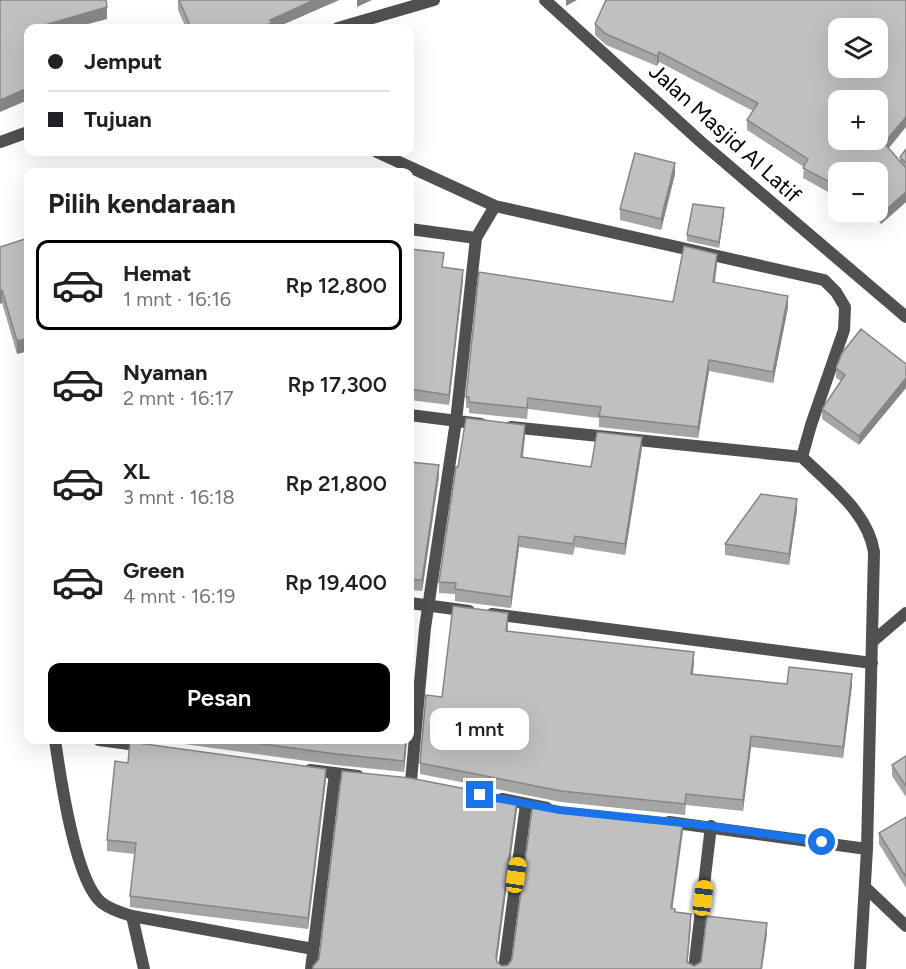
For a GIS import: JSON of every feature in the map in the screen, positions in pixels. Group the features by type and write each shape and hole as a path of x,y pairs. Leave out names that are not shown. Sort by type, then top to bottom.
{"street":[{"path":"352,24 434,0"},
{"name":"Jalan Masjid Al Latif","path":"545,0 701,141 906,317"},
{"path":"0,142 24,133"},
{"path":"386,156 412,168"},
{"path":"414,169 495,206 824,280 836,292 845,307 844,330 802,457"},
{"path":"411,781 429,606 456,421 476,238 495,206"},
{"path":"414,230 476,238"},
{"path":"414,416 802,457 853,509 873,540 874,552 867,849 860,969"},
{"path":"414,604 872,663"},
{"path":"873,640 906,613"},
{"path":"56,744 64,801 86,879 102,902 118,912 132,916 313,949"},
{"path":"128,744 158,748"},
{"path":"299,768 367,777"},
{"path":"311,969 335,773"},
{"path":"491,797 560,810"},
{"path":"504,969 526,804"},
{"path":"653,820 711,826 867,849"},
{"path":"694,969 711,826"},
{"path":"865,887 906,926"},
{"path":"132,916 144,969"}],"building":[{"path":"0,0 106,0 107,7 48,24 24,24 24,90 0,100"},
{"path":"179,0 314,0 270,20 272,23 269,24 189,24"},
{"path":"606,0 906,0 906,117 888,138 888,90 828,90 828,150 888,150 888,148 906,168 906,192 888,208 888,162 828,162 828,181 803,168 808,159 747,120 758,103 659,52 657,56 606,34 595,24"},
{"path":"906,149 906,163 900,157"},
{"path":"635,153 675,163 661,219 620,209"},
{"path":"693,204 724,208 719,242 687,235"},
{"path":"24,239 24,339 17,341 2,290 0,291 0,247"},
{"path":"684,246 717,254 713,282 788,296 773,372 709,360 698,427 599,416 601,407 528,398 527,408 469,402 469,397 466,397 479,272 673,302"},
{"path":"414,249 444,253 442,267 463,270 449,395 414,390"},
{"path":"861,329 906,364 906,378 859,436 822,409 845,375 836,368 842,353"},
{"path":"466,418 525,425 521,457 591,467 597,432 642,437 625,544 575,536 573,544 519,536 511,597 455,589 456,583 439,582 456,467 458,467"},
{"path":"414,462 439,465 422,580 414,579"},
{"path":"761,494 797,499 789,554 725,544"},
{"path":"453,606 508,613 506,631 694,652 691,674 787,684 789,667 852,674 843,747 751,736 743,800 686,794 685,804 561,791 420,763 426,695 442,697"},
{"path":"130,744 145,744 326,769 308,918 130,896 136,843 107,840 115,761 128,763"},
{"path":"262,744 406,744 404,761"},
{"path":"906,756 906,786 892,765"},
{"path":"342,771 410,778 517,799 496,957 497,962 502,966 508,965 512,959 533,802 559,807 683,820 671,908 675,909 675,912 691,914 687,962 694,966 701,962 707,916 767,923 761,969 313,969 319,959"},
{"path":"906,817 906,877 879,833"}],"route":[{"path":"480,795 560,810 711,826 822,842"}]}
